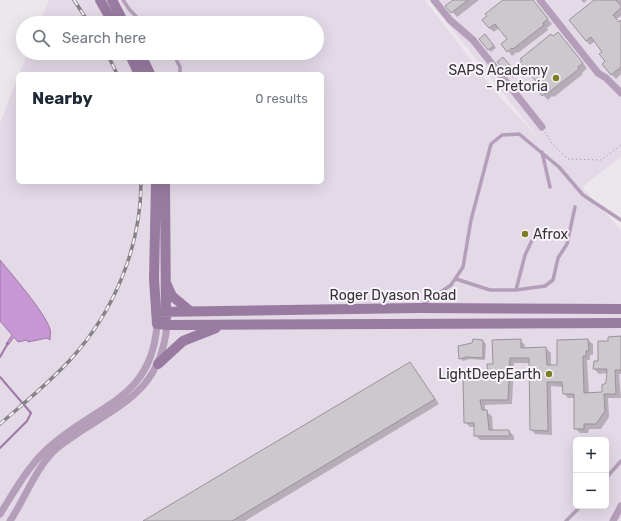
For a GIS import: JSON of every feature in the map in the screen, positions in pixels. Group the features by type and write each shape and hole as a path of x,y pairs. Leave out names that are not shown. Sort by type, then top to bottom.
{"main road":[{"path":"100,0 109,16"},
{"path":"112,0 120,16"},
{"path":"133,60 139,72"},
{"path":"143,60 149,72"},
{"path":"156,184 154,279 162,324"},
{"path":"161,312 165,279 165,184"},
{"path":"165,279 172,296 190,310"},
{"name":"Roger Dyason Road","path":"161,312 190,310 418,308 621,309"},
{"name":"Roger Dyason Road","path":"162,324 621,323"},
{"path":"158,364 183,341 224,325"}],"street":[{"path":"434,0 450,20 473,40 542,127"},
{"path":"540,0 598,73 606,78 621,93"},
{"path":"10,521 52,453 133,396 148,381 158,364 164,349 162,324"},
{"path":"0,514 25,475 46,449 121,396 139,380 148,366 162,324"},
{"path":"613,521 621,506"}],"lane":[{"path":"123,0 128,9 135,16"},
{"path":"176,60 180,67 180,72"},
{"path":"418,308 452,285 463,267 471,220 491,144 502,135 519,134 559,167 583,195 621,220"},
{"path":"541,151 550,187"},
{"path":"456,279 490,290 516,290 545,286 553,280 558,258 567,244 575,207"},
{"path":"516,290 525,255 535,234"},
{"path":"609,475 621,461"},
{"path":"566,521 578,509"}],"path":[{"path":"542,127 553,145 568,159 601,160 621,145"}],"shaded area":[{"path":"49,0 425,0 497,94 541,141 429,0 621,0 621,157 582,187 621,230 621,521 0,521 0,123 16,82 16,184 324,184 324,72 20,72 25,60 324,60 324,16 42,16"},
{"path":"0,260 28,294 47,322 50,329 50,340 47,338 28,342 27,340 18,342 14,337 8,345 6,344 12,335 0,321"}],"building":[{"path":"453,0 468,0 451,13 445,6"},
{"path":"503,0 533,0 548,19 543,23 544,25 507,52 501,44 507,39 495,24 489,28 482,20 487,16 485,14"},
{"path":"594,0 616,0 621,6 621,8 613,15 619,22 621,20 621,67 611,75 602,64 605,61 599,54 602,52 591,37 586,41 569,20"},
{"path":"558,32 583,63 578,67 579,69 542,96 536,88 539,85 527,70 523,72 517,64 522,61 520,59 551,34 553,36"},
{"path":"485,34 494,46 488,50 479,39"},
{"path":"503,57 515,71 509,76 497,62"},
{"path":"621,336 621,370 615,370 616,394 604,394 605,411 596,424 584,424 584,429 574,429 574,394 563,394 562,382 547,382 548,431 530,430 529,358 510,358 508,400 480,400 482,410 487,410 489,430 509,430 510,436 474,436 474,423 464,423 463,378 488,378 487,364 493,364 492,340 521,339 521,348 546,347 547,365 557,365 557,340 588,339 589,351 586,351 586,356 583,356 584,393 602,392 602,385 606,383 607,369 593,369 594,361 598,361 598,341 608,341 608,337"},
{"path":"473,339 483,340 483,358 467,357 459,359 458,346 472,343"},
{"path":"410,362 435,399 232,521 143,521"}],"waterway":[{"path":"0,357 8,343"},
{"path":"0,377 31,413 27,421 0,448"}],"railway":[{"path":"74,0 84,16"},
{"path":"110,60 116,72"},
{"path":"0,424 36,393 70,360 100,321 112,300 130,254 140,206 141,184"}],"place":[{"name":"SAPS Academy - Pretoria","path":"556,78"},
{"name":"Afrox","path":"525,234"},
{"name":"LightDeepEarth","path":"549,374"}]}
